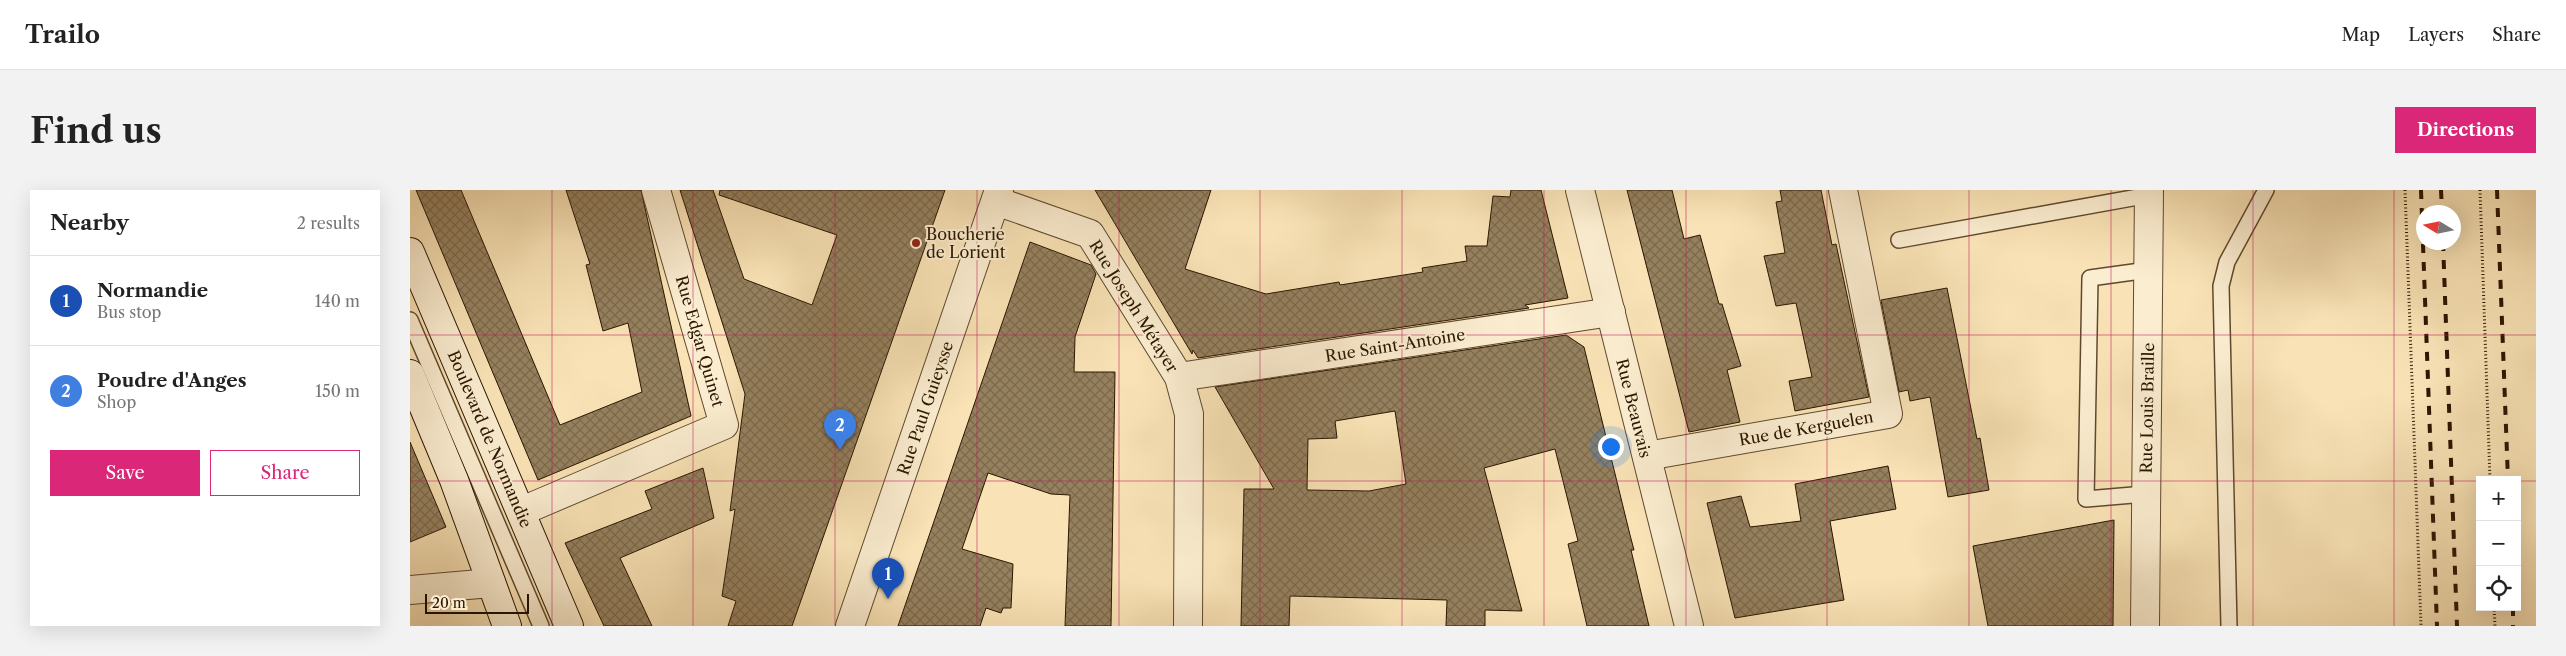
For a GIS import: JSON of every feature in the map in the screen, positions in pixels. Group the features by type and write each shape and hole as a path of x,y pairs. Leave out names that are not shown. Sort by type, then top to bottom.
{"street":[{"name":"Rue Edgar Quinet","path":"522,511 724,424 656,190"},
{"name":"Rue Beauvais","path":"1580,190 1689,626"},
{"name":"Rue de Kerguelen","path":"1646,456 1888,414 1843,190"},
{"name":"Rue Louis Braille","path":"2145,626 2149,193"},
{"name":"Rue Joseph Métayer","path":"998,195 1090,234 1179,378 1189,414 1188,626"},
{"name":"Rue Paul Guieysse","path":"850,626 998,195"},
{"name":"Boulevard de Normandie","path":"410,252 522,511 569,626"},
{"name":"Rue Saint-Antoine","path":"1179,378 1611,312"},
{"path":"410,374 454,480 507,626"},
{"path":"410,590 491,583"}],"lane":[{"path":"2229,626 2221,286 2227,262 2266,190"},
{"path":"1899,240 2149,193"},
{"path":"2146,494 2086,499 2090,278 2148,270"},
{"path":"410,320 541,626"}],"path":[{"path":"2405,190 2421,626"},
{"path":"2480,190 2490,476"},
{"path":"2494,611 2495,626"}],"building":[{"path":"416,190 461,190 560,425 642,392 628,323 603,331 586,265 590,264 566,190 641,190 691,416 538,480"},
{"path":"680,190 713,190 744,279 812,305 837,235 719,195 720,190 945,190 792,626 728,626 736,601 722,596 735,509 730,511 745,394"},
{"path":"1095,190 1211,190 1185,269 1266,294 1339,282 1340,285 1423,272 1422,268 1467,261 1465,246 1487,246 1493,196 1510,197 1511,190 1541,190 1568,298 1525,305 1529,308 1198,358 1193,350 1192,354"},
{"path":"1627,190 1672,190 1684,239 1700,235 1719,304 1722,304 1741,366 1727,370 1740,422 1689,432"},
{"path":"1780,190 1821,190 1832,245 1836,244 1869,397 1795,411 1789,381 1812,377 1796,303 1776,306 1764,256 1785,253 1776,202 1782,201"},
{"path":"1030,242 1091,265 1096,274 1075,337 1074,372 1115,372 1111,626 1065,626 1070,495 1051,494 988,473 962,549 1013,564 1011,608 1003,608 1001,613 986,608 980,626 898,626"},
{"path":"1947,288 1977,439 1980,438 1989,490 1948,497 1930,397 1910,401 1908,390 1899,392 1881,300"},
{"path":"1566,335 1584,347 1634,550 1631,550 1649,626 1587,626 1568,544 1578,541 1555,449 1484,468 1522,611 1485,610 1485,626 1446,626 1447,600 1290,596 1289,626 1241,626 1244,489 1274,489 1215,387","holes":["1395,411 1406,484 1369,491 1307,490 1308,439 1337,438 1335,421"]},
{"path":"410,442 446,527 410,542"},
{"path":"1888,466 1896,509 1830,521 1844,600 1735,618 1707,503 1741,496 1750,527 1801,521 1795,484"},
{"path":"703,468 714,518 620,558 652,626 604,626 565,543 652,509 645,491"},
{"path":"2114,520 2113,626 1988,626 1973,546"}],"railway":[{"path":"2421,190 2437,626"},
{"path":"2441,190 2442,205"},
{"path":"2497,190 2508,476"},
{"path":"2443,250 2457,626"},
{"path":"2513,611 2513,626"}],"place":[{"name":"Boucherie de Lorient","path":"916,243"},
{"name":"Poudre d'Anges","path":"840,450"},
{"name":"Normandie","path":"888,599"}]}
